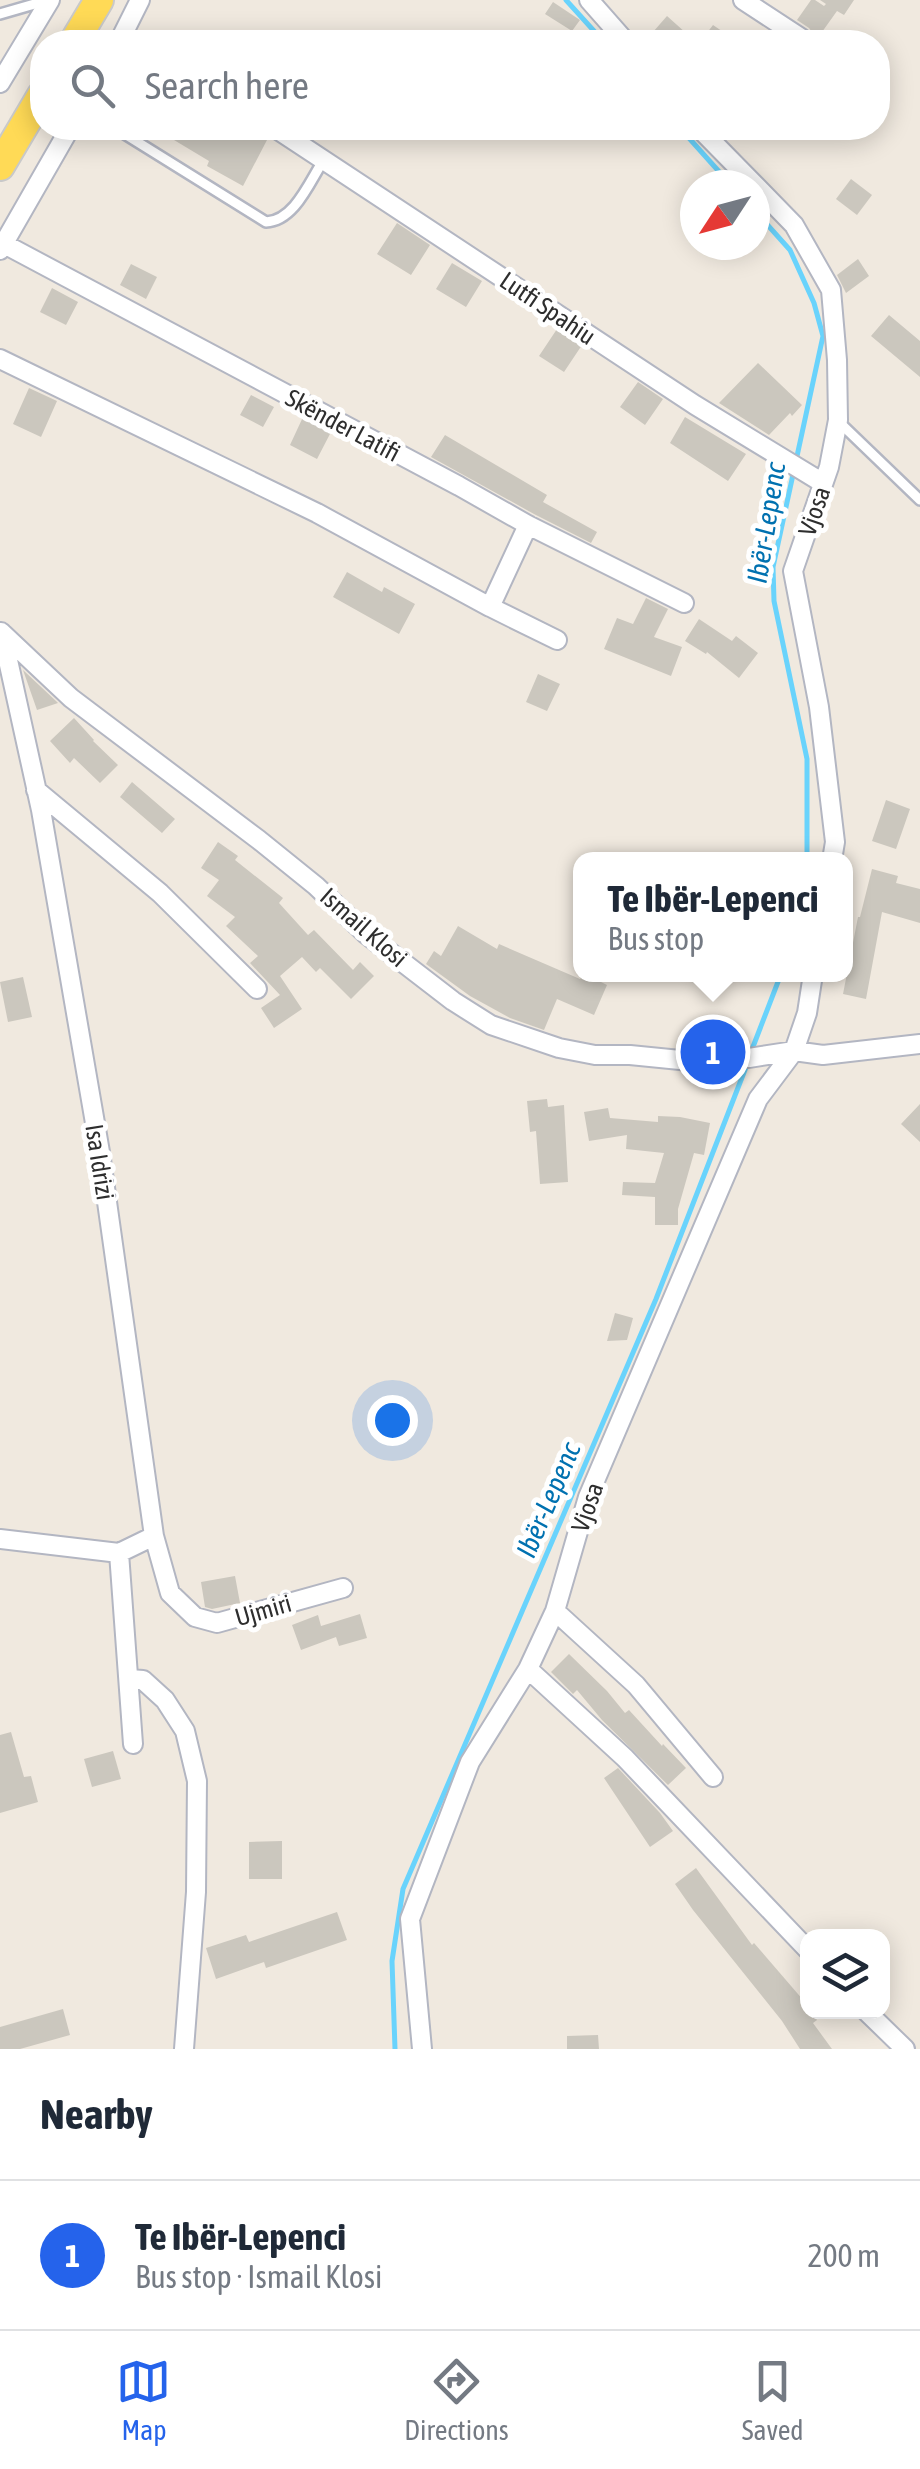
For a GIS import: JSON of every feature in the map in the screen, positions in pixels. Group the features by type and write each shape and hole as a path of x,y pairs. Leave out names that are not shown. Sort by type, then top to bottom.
{"main road":[{"path":"81,30 100,0"},
{"path":"0,166 30,115"}],"street":[{"path":"31,30 49,0"},
{"path":"132,30 140,0"},
{"path":"589,0 615,30"},
{"path":"742,0 789,30"},
{"path":"0,83 30,32"},
{"path":"2,247 63,140"},
{"name":"Lutfi Spahiu","path":"294,140 694,406 823,483"},
{"name":"Vjosa","path":"711,140 740,170"},
{"name":"Vjosa","path":"770,200 794,225 831,290 838,420 829,467 793,571 819,707 833,852"},
{"name":"Skënder Latifi","path":"2,247 528,525 684,603"},
{"path":"0,360 317,513 557,640"},
{"path":"490,607 528,525"},
{"name":"Isa Idrizi","path":"1,632 36,790 100,1152 154,1536"},
{"name":"Ismail Klosi","path":"1,632 71,698 288,863 366,934 491,1025 558,1048 595,1055 690,1061 794,1051 823,1055 920,1044"},
{"path":"36,790 160,893 257,988"},
{"name":"Vjosa","path":"422,2049 410,1919 470,1762 528,1668 555,1610 594,1481 758,1099 794,1051 812,982"},
{"path":"0,1538 120,1553 154,1536"},
{"name":"Ujmiri","path":"154,1536 170,1593 195,1617 216,1624 343,1588"},
{"path":"120,1553 134,1744"},
{"path":"555,1610 636,1685 713,1778"},
{"path":"528,1668 624,1758 800,1942"},
{"path":"129,1679 143,1680 165,1700 185,1731 198,1780 196,1892 184,2049"},
{"path":"874,2019 905,2049"}],"lane":[{"path":"0,14 49,0"},
{"path":"133,140 266,222 277,222 288,215 325,159"},
{"path":"838,420 920,500"}],"building":[{"path":"811,0 824,6 820,0 854,0 844,15 837,11 823,30 810,30 797,20"},
{"path":"553,2 580,20 570,30 545,14"},
{"path":"667,16 683,30 655,30"},
{"path":"174,140 267,140 243,186 207,166 209,161"},
{"path":"851,179 872,195 857,215 836,199"},
{"path":"397,223 430,245 411,275 377,254"},
{"path":"858,259 869,276 846,293 837,275"},
{"path":"452,263 482,281 466,307 436,289"},
{"path":"131,264 157,277 146,299 120,285"},
{"path":"52,288 78,302 66,325 40,312"},
{"path":"889,315 920,341 920,377 871,336"},
{"path":"557,329 582,345 564,372 539,356"},
{"path":"758,363 802,405 769,435 719,403"},
{"path":"638,382 663,399 645,425 620,407"},
{"path":"29,388 57,401 41,437 13,424"},
{"path":"251,395 274,407 263,427 240,415"},
{"path":"303,417 331,432 317,459 290,445"},
{"path":"685,417 746,454 728,481 670,443"},
{"path":"445,435 547,495 543,502 597,532 591,543 431,457"},
{"path":"347,572 382,592 384,587 415,604 399,634 333,597"},
{"path":"646,598 668,609 654,637 682,647 671,676 604,649 617,618 633,624"},
{"path":"699,619 732,641 736,636 758,653 739,678 707,652 685,641"},
{"path":"23,670 56,701 58,703 37,710"},
{"path":"538,674 560,684 547,711 526,702"},
{"path":"74,718 118,765 100,783 74,758 70,763 50,741"},
{"path":"132,782 175,819 162,833 120,797"},
{"path":"886,800 910,809 896,849 872,841"},
{"path":"218,842 283,898 279,903 308,935 314,930 353,970 360,962 374,976 351,999 320,968 316,972 302,957 280,976 302,1009 274,1028 261,1008 280,995 250,963 258,956 226,926 235,917 207,896 219,880 201,868"},
{"path":"872,869 898,876 896,883 920,889 920,923 882,912 866,999 843,994 845,982 853,982 853,943"},
{"path":"458,926 497,949 499,944 573,976 573,982 607,985 594,1015 557,999 544,1030 510,1018 470,996 426,964 434,951 441,956"},
{"path":"23,977 32,1017 8,1022 0,982"},
{"path":"547,1099 548,1107 564,1105 568,1182 540,1184 536,1131 530,1132 527,1101"},
{"path":"920,1104 920,1142 901,1124"},
{"path":"608,1108 610,1118 658,1122 658,1116 680,1117 710,1123 704,1155 694,1153 678,1209 678,1225 655,1225 655,1197 622,1195 623,1182 655,1183 664,1153 626,1149 627,1135 589,1141 584,1112"},
{"path":"615,1313 633,1318 627,1340 607,1341"},
{"path":"235,1576 240,1603 205,1607 201,1582"},
{"path":"360,1614 367,1638 339,1646 336,1637 301,1650 292,1625 318,1615 321,1626"},
{"path":"569,1654 625,1713 629,1710 686,1768 668,1785 577,1690 573,1694 551,1672"},
{"path":"11,1732 24,1777 31,1776 38,1802 0,1813 0,1735"},
{"path":"113,1751 121,1779 92,1787 84,1759"},
{"path":"618,1768 673,1831 650,1847 604,1778"},
{"path":"282,1841 282,1879 249,1879 249,1842"},
{"path":"696,1868 752,1945 800,1996 800,2019 816,2019 813,2023 832,2049 800,2049 675,1884"},
{"path":"337,1912 347,1940 266,1968 264,1962 216,1979 206,1948 246,1935 249,1942"},
{"path":"63,2009 70,2035 20,2049 0,2049 0,2027"},
{"path":"598,2035 599,2049 567,2049 567,2036"}],"waterway":[{"name":"Ibër-Lepenc","path":"566,0 593,30"},
{"name":"Ibër-Lepenc","path":"691,140 718,170"},
{"name":"Ibër-Lepenc","path":"770,228 790,250 814,303 823,336 773,567 774,601 807,759 807,852"},
{"name":"Ibër-Lepenc","path":"751,1052 778,982"},
{"name":"Ibër-Lepenc","path":"395,2049 392,1961 403,1889 656,1299 748,1062"}],"place":[{"name":"Te Ibër-Lepenci","path":"713,1052"}]}
